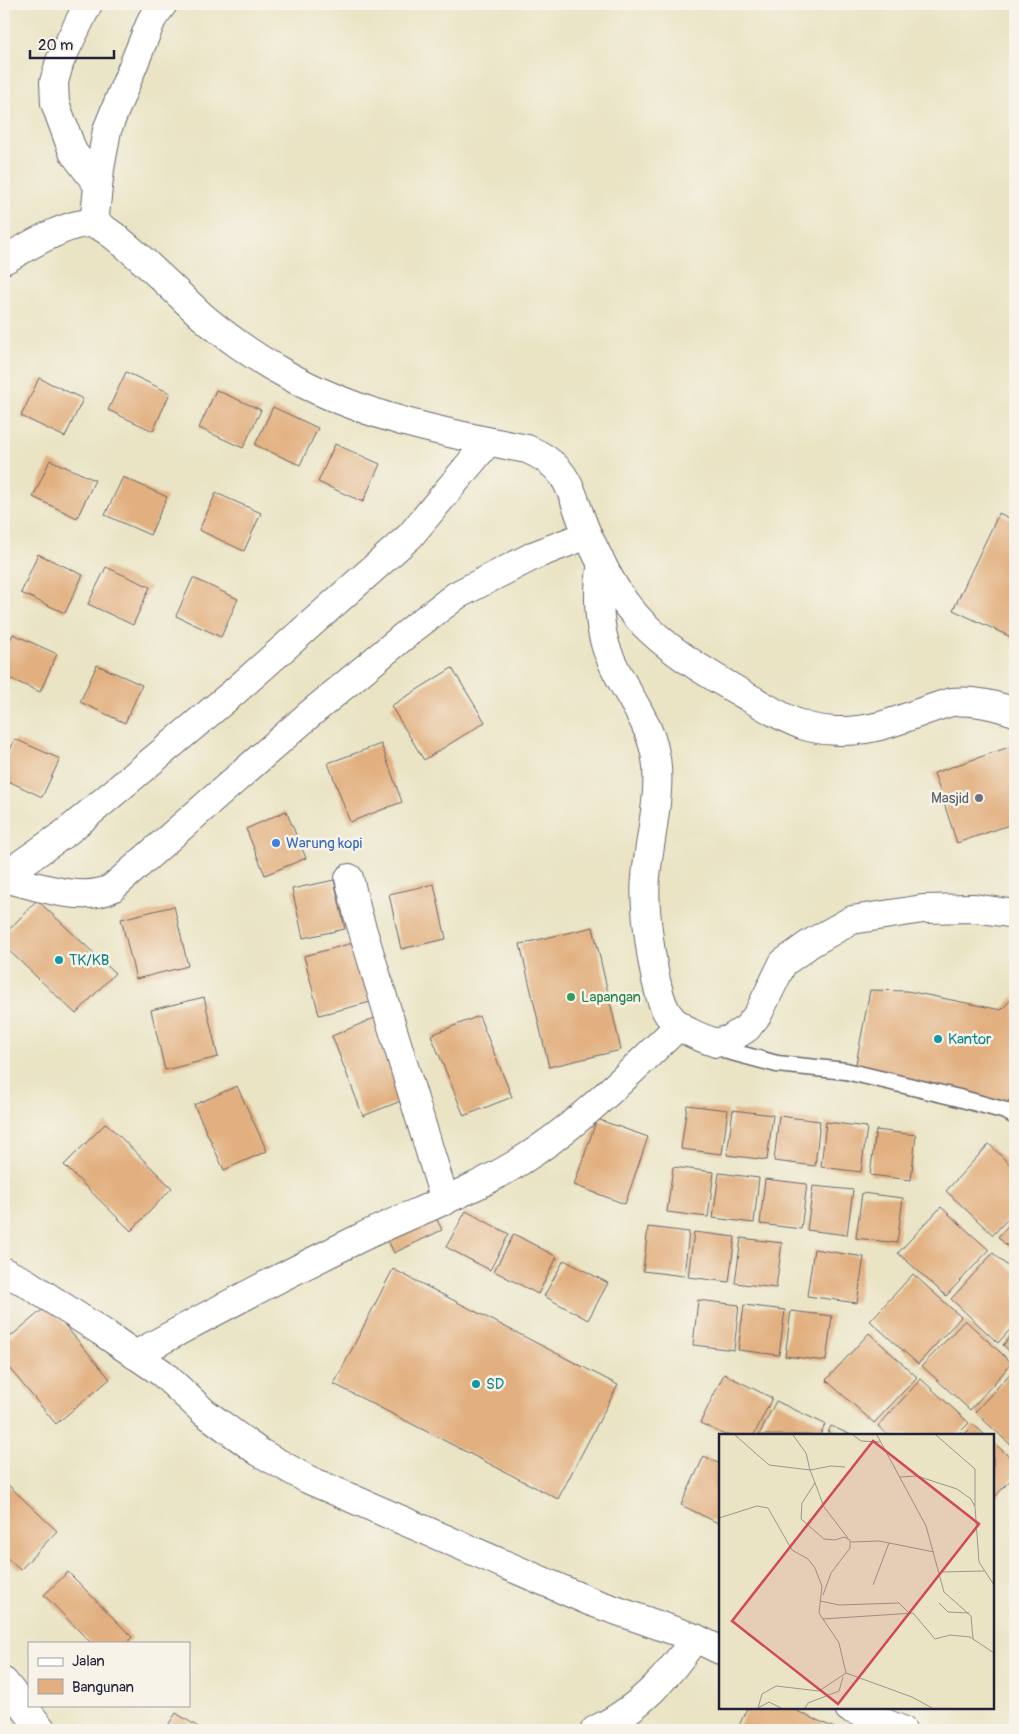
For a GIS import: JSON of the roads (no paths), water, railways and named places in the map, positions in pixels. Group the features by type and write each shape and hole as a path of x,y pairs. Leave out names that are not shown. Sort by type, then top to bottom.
{"street":[{"path":"88,4 60,61 54,82 55,103 72,152 98,186"},
{"path":"94,224 107,130 152,19 163,4"},
{"path":"4,260 47,236 76,226 94,224 116,237 205,318 279,371 328,395 387,416 449,434 527,449 539,454 556,466 570,484 587,535 602,564 619,594 648,628 668,646 705,672 772,711 806,726 830,730 858,730 952,702 968,701 992,704 1015,712"},
{"path":"4,877 68,831 226,699 410,536 488,442"},
{"path":"4,877 78,895 92,895 112,888 311,713 450,601 535,555 587,535"},
{"path":"602,564 600,609 606,646 635,702 656,754 657,782 645,879 650,944 656,987 668,1014 680,1025 698,1037 716,1043 730,1039 746,1028 758,1014 784,963 810,943 852,920 923,909 974,908 1015,914"},
{"path":"349,878 358,914 445,1200"},
{"path":"135,1355 361,1238 445,1200 516,1164 553,1140 584,1116 680,1025"},
{"path":"4,1272 63,1305 162,1373 211,1417 259,1452 307,1479 589,1601 695,1638 719,1650"},
{"path":"595,1730 618,1719 658,1686 695,1638"},
{"path":"4,1682 42,1730"},
{"path":"851,1709 902,1730"}],"lane":[{"path":"716,1043 720,1048 728,1051 777,1064 846,1071 959,1098 1006,1111 1015,1116"}],"place":[{"name":"Masjid","path":"979,798"},
{"name":"Warung kopi","path":"276,843"},
{"name":"TK/KB","path":"59,960"},
{"name":"Lapangan","path":"571,997"},
{"name":"Kantor","path":"938,1039"},
{"name":"SD","path":"476,1384"}]}
